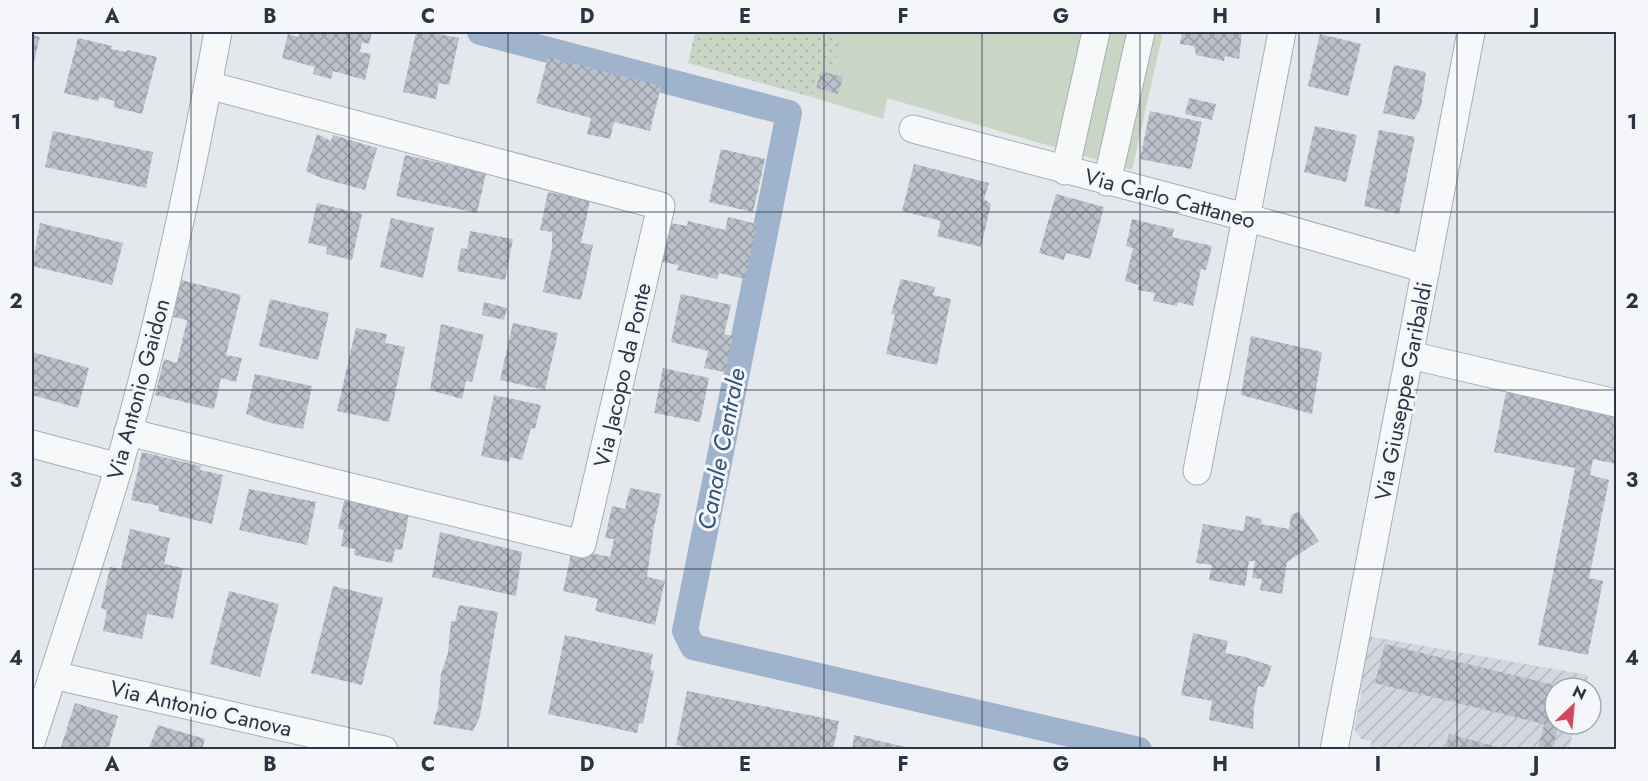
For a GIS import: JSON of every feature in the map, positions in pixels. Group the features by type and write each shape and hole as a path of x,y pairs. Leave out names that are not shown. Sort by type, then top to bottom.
{"street":[{"name":"Via Antonio Gaidon","path":"32,740 86,575 128,432 179,231 218,32"},
{"path":"1065,171 1096,32"},
{"name":"Via Carlo Cattaneo","path":"1107,182 1141,32"},
{"path":"1197,471 1282,32"},
{"name":"Via Giuseppe Garibaldi","path":"1334,750 1471,32"},
{"name":"Via Jacopo da Ponte","path":"128,432 582,544 661,206 208,85"},
{"name":"Via Carlo Cattaneo","path":"913,129 1245,217 1426,269"},
{"path":"1410,355 1617,403"},
{"path":"32,444 119,466"},
{"name":"Via Antonio Canova","path":"53,675 384,750"}],"shaded area":[{"path":"1367,636 1588,675 1543,676 1543,736 1572,736 1569,749 1370,749 1371,741 1361,739 1354,729 1362,691 1358,690"}],"green space":[{"path":"695,32 843,32 834,70 821,67 812,97 688,63"},
{"path":"843,32 1163,32 1132,170 887,98 883,119 812,97 821,67 834,70"}],"building":[{"path":"300,32 372,32 369,44 362,42 360,52 371,54 365,80 333,71 331,79 313,74 315,67 282,58 288,34 299,37"},
{"path":"416,32 459,38 449,85 439,83 436,99 403,92"},
{"path":"1182,32 1242,32 1239,59 1225,56 1224,61 1196,55 1194,46 1180,44"},
{"path":"1320,34 1361,44 1348,96 1308,86"},
{"path":"32,35 40,37 32,70"},
{"path":"78,38 112,46 111,49 157,57 142,114 113,107 115,101 99,97 98,101 64,93"},
{"path":"548,57 661,86 650,131 614,122 610,139 587,134 591,118 536,103"},
{"path":"1394,65 1426,72 1421,107 1414,120 1383,113"},
{"path":"821,71 843,77 838,94 816,88"},
{"path":"1189,98 1216,104 1212,120 1185,114"},
{"path":"1150,111 1202,122 1191,169 1140,159"},
{"path":"1315,126 1357,135 1346,182 1304,172"},
{"path":"1379,130 1415,137 1399,214 1364,206"},
{"path":"53,131 153,152 146,188 45,167"},
{"path":"317,134 331,141 333,135 377,148 365,190 321,178 306,171"},
{"path":"721,149 765,159 753,212 709,202"},
{"path":"405,155 486,173 477,213 396,196"},
{"path":"914,164 989,183 984,199 991,204 981,247 937,236 941,221 902,211"},
{"path":"548,192 590,200 581,243 593,245 581,300 543,292 552,248 552,232 540,230"},
{"path":"1056,194 1104,207 1090,259 1066,253 1064,260 1039,253"},
{"path":"317,203 362,214 352,260 326,254 327,247 308,243"},
{"path":"728,217 757,224 745,279 719,273 717,279 677,270 679,265 662,262 671,223 687,226 688,221 725,230"},
{"path":"391,218 434,228 423,278 380,267"},
{"path":"1132,219 1174,229 1172,237 1212,246 1206,270 1201,269 1193,306 1178,302 1177,306 1153,301 1155,293 1138,290 1139,285 1125,281 1133,248 1126,246"},
{"path":"40,223 123,243 112,285 32,266"},
{"path":"470,231 513,239 505,280 457,271 461,248 467,249"},
{"path":"901,279 935,287 933,295 951,299 937,365 886,354 895,315 891,314"},
{"path":"181,280 241,295 226,355 242,358 236,382 221,378 214,409 155,395 164,359 177,363 187,320 173,317"},
{"path":"681,294 731,305 724,334 733,336 725,372 704,368 708,351 671,342"},
{"path":"270,299 329,313 318,360 259,346"},
{"path":"484,302 507,308 504,320 482,315"},
{"path":"513,323 558,333 545,390 500,380"},
{"path":"441,324 484,335 472,382 466,381 462,399 430,390"},
{"path":"356,328 387,334 385,343 405,347 389,422 337,411"},
{"path":"1251,336 1322,352 1312,414 1241,395"},
{"path":"32,352 89,368 78,408 32,395"},
{"path":"663,368 709,378 700,422 654,413"},
{"path":"255,374 312,386 303,429 271,423 246,414"},
{"path":"1506,392 1616,415 1616,464 1593,459 1590,475 1609,480 1589,578 1603,581 1588,655 1538,645 1575,468 1494,452"},
{"path":"494,395 541,405 535,429 531,428 522,460 510,457 509,462 481,456"},
{"path":"142,452 201,466 200,470 223,475 212,524 158,511 159,506 131,500"},
{"path":"630,488 661,494 647,577 665,581 655,625 595,611 598,599 563,591 572,549 610,557 614,539 605,538 612,506 625,509"},
{"path":"249,489 316,502 307,545 239,530"},
{"path":"344,501 401,509 409,514 402,550 395,549 392,563 354,555 355,549 341,546 344,530 338,529"},
{"path":"1298,511 1319,541 1287,562 1282,594 1260,590 1262,579 1252,578 1255,561 1249,561 1245,586 1209,580 1212,565 1196,563 1203,524 1243,531 1246,516 1262,519 1261,524 1289,529 1291,516"},
{"path":"130,529 170,538 164,564 183,568 173,619 147,614 142,639 103,631 107,610 101,608 110,567 121,569"},
{"path":"440,532 522,552 516,596 432,577"},
{"path":"333,586 383,598 362,685 311,673"},
{"path":"229,591 279,604 260,677 210,664"},
{"path":"459,605 498,612 480,716 473,731 433,724 438,708 441,674 448,653 451,621 455,622"},
{"path":"1193,633 1228,641 1225,653 1272,666 1264,687 1258,686 1253,729 1209,720 1212,701 1181,695"},
{"path":"565,635 653,654 650,670 654,671 643,724 639,723 637,733 548,714"},
{"path":"1385,644 1543,682 1543,724 1375,683"},
{"path":"687,691 839,721 833,750 699,750 676,745"},
{"path":"75,703 118,716 108,750 60,750"},
{"path":"158,725 205,739 202,750 148,750"},
{"path":"1543,728 1543,736 1556,736 1553,750 1538,750"},
{"path":"1449,734 1501,748 1501,750 1445,750"},
{"path":"854,735 914,749 914,750 852,750"}],"waterway":[{"name":"Canale Centrale","path":"480,32 789,113 685,631 693,647 1139,750"}]}
